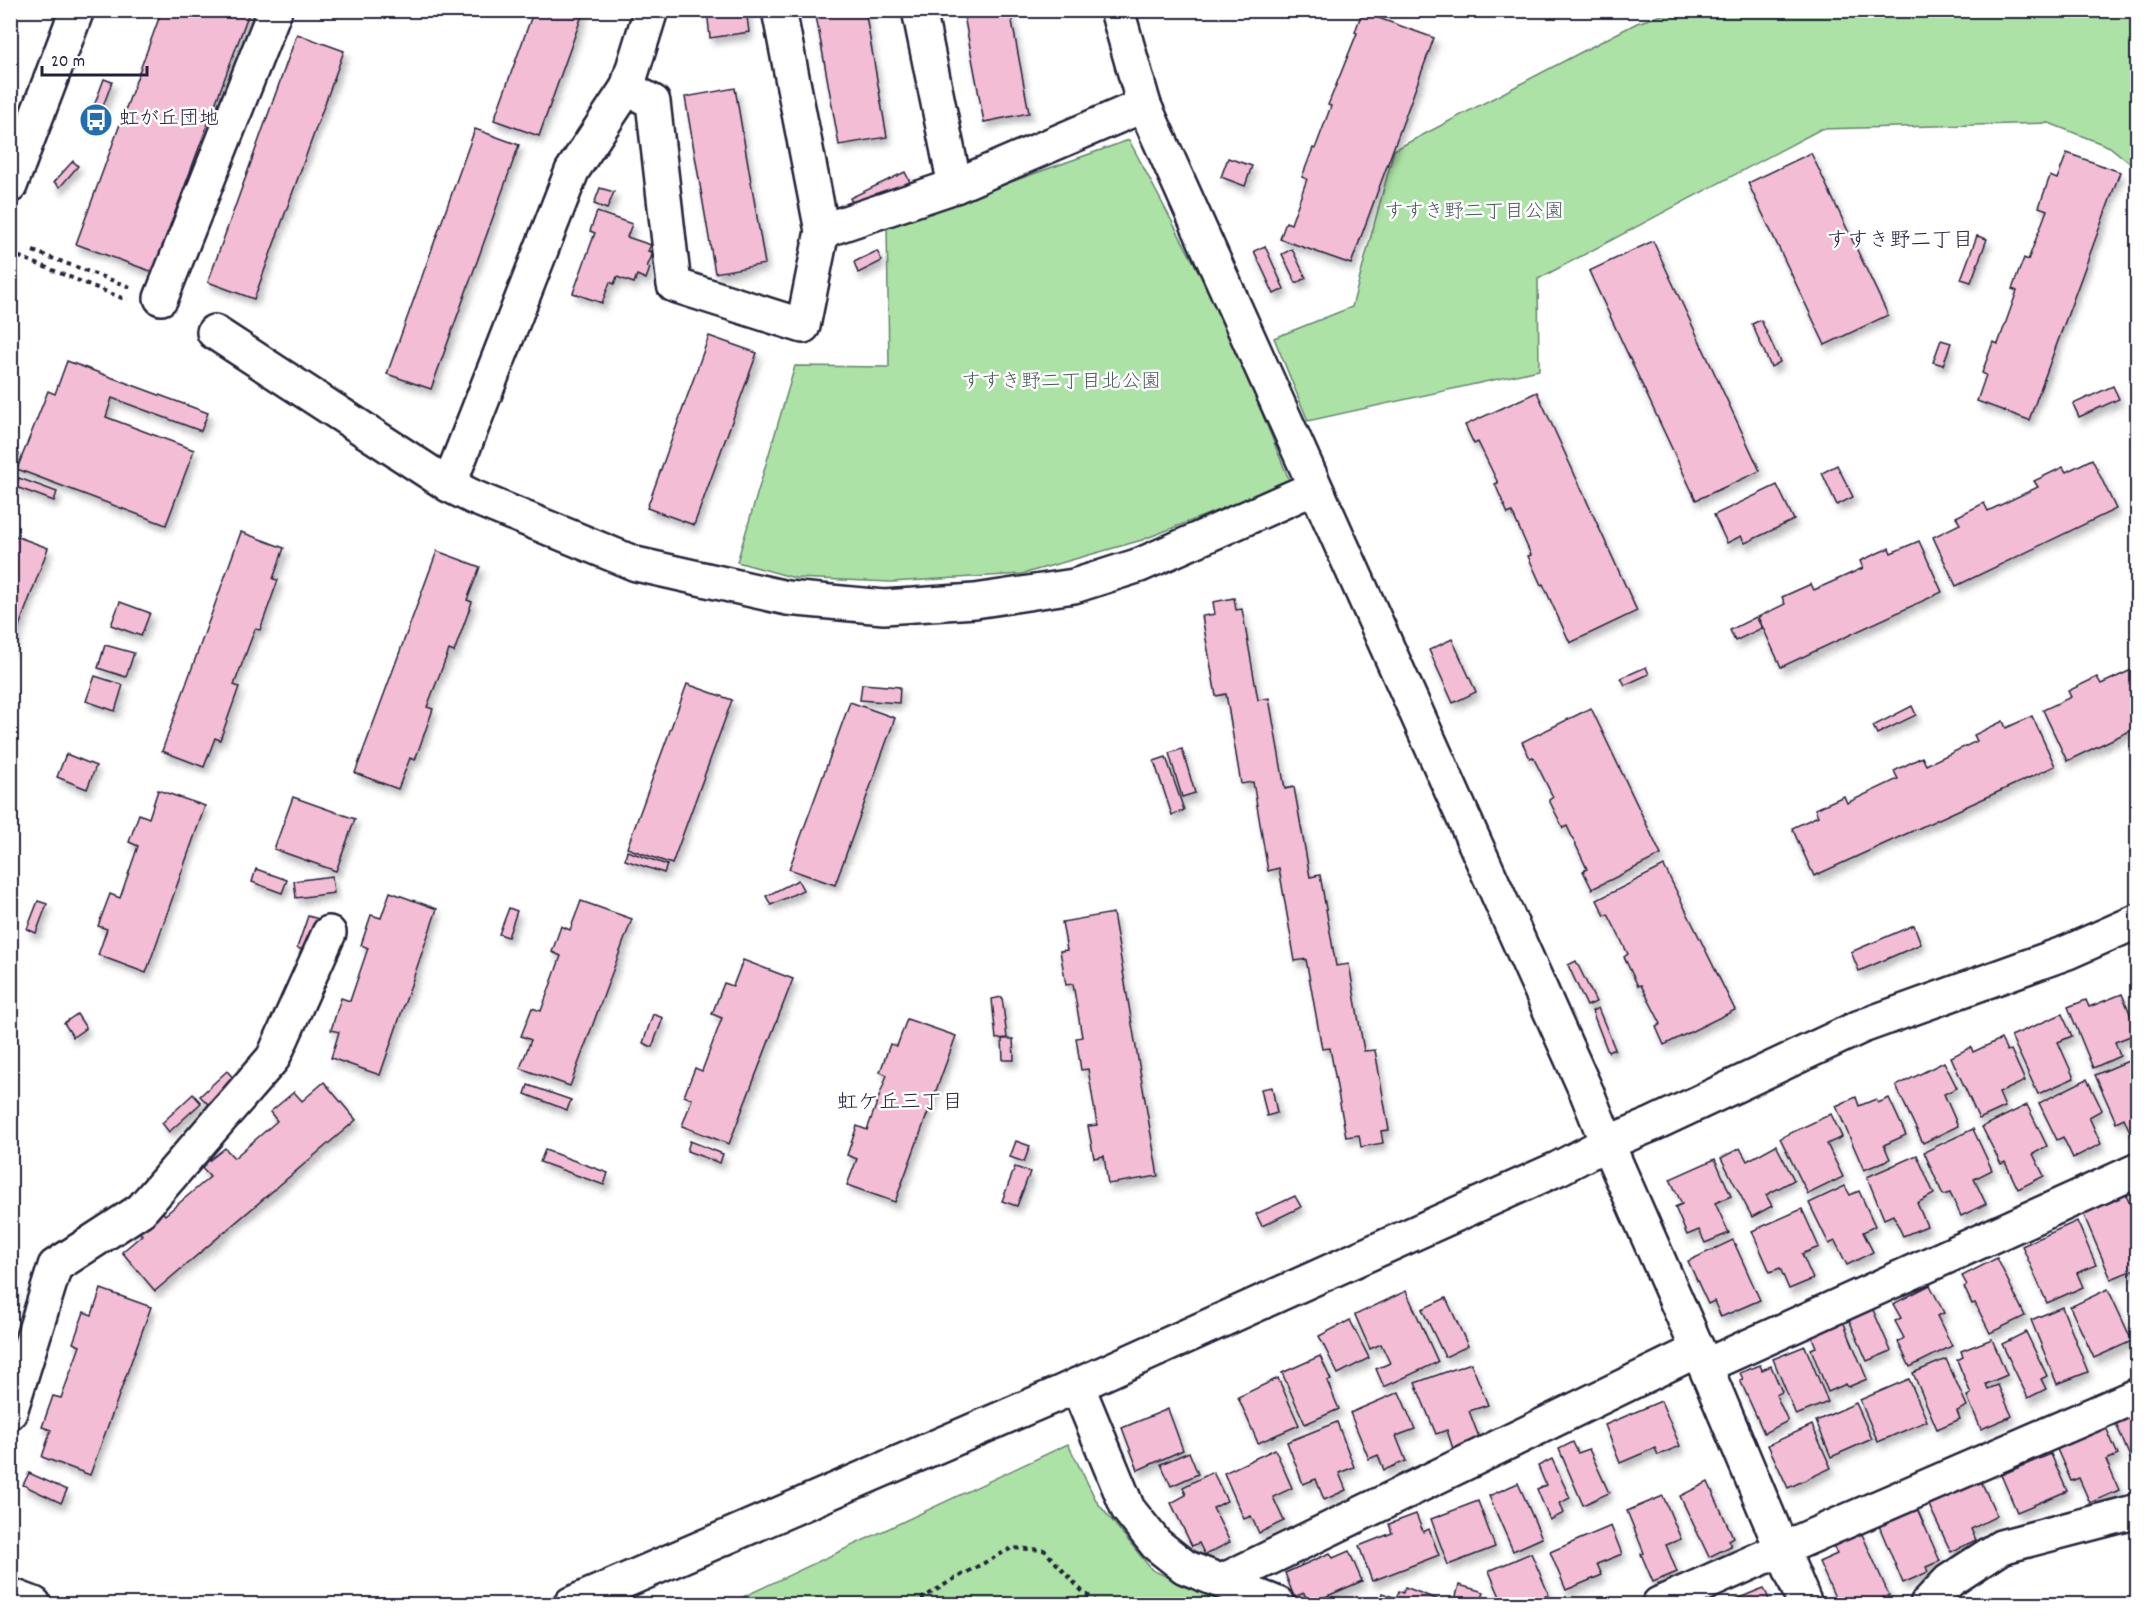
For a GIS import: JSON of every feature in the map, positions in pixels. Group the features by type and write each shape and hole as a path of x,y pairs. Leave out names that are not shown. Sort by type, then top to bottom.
{"street":[{"path":"10,186 77,10"},
{"path":"161,298 275,10"},
{"path":"449,485 572,171 627,88 651,10"},
{"path":"627,88 653,102 674,285 803,326 822,231 779,10"},
{"path":"919,10 955,186"},
{"path":"1117,10 1144,105 1587,1093 1702,1358 1805,1605"},
{"path":"822,231 955,186 1144,105"},
{"path":"214,332 449,485 472,497 636,564 787,598 884,608 975,601 1074,586 1140,566 1314,488"},
{"path":"571,1605 1077,1385 1559,1168 1607,1143 1653,1124 1860,1027 2068,952 2138,921"},
{"path":"10,1412 55,1266 141,1210 273,1059 329,933"},
{"path":"1222,1581 1702,1358 2138,1170"},
{"path":"1077,1385 1128,1509 1156,1545 1185,1567 1278,1605"},
{"path":"1659,1605 1782,1549 2138,1395"},
{"path":"1926,1605 1949,1581 2001,1547 2138,1510"},
{"path":"10,1595 34,1605"}],"path":[{"path":"10,253 124,299"},
{"path":"913,1605 954,1579 1012,1548 1044,1550 1081,1590 1099,1605"}],"green space":[{"name":"すすき野二丁目公園","path":"1677,10 2137,11 2137,169 2110,147 2049,123 1821,129 1538,279 1539,370 1308,421 1274,338 1352,307 1394,150 1637,23"},
{"name":"すすき野二丁目北公園","path":"1129,140 1224,320 1290,482 1142,540 1022,574 891,582 795,578 737,562 795,366 889,367 887,226"},
{"path":"1068,1444 1097,1502 1152,1570 1226,1604 728,1604"}],"building":[{"path":"162,10 250,10 153,272 76,244"},
{"path":"534,10 584,10 539,136 494,120"},
{"path":"707,10 746,10 749,32 710,38"},
{"path":"815,10 865,10 887,137 839,145"},
{"path":"963,10 1010,10 1029,113 984,122"},
{"path":"1362,12 1434,38 1351,264 1280,239 1286,222 1291,224 1307,179 1302,177 1331,106 1328,105 1357,33 1355,32"},
{"path":"297,34 344,51 254,299 208,282"},
{"path":"104,79 112,82 99,117 91,114"},
{"path":"735,88 765,264 715,273 685,97"},
{"path":"475,129 519,145 431,389 387,374"},
{"path":"1811,153 1888,315 1825,345 1748,183"},
{"path":"2067,153 2120,172 2029,420 1977,401 1986,375 1982,373 1993,342 1998,344 2017,291 2012,289 2024,258 2028,260 2047,210 2039,207 2050,176 2057,179"},
{"path":"1228,158 1252,166 1245,186 1221,177"},
{"path":"73,161 78,166 60,187 54,182"},
{"path":"905,172 912,186 857,212 850,198"},
{"path":"600,188 614,192 607,209 594,204"},
{"path":"597,212 632,224 627,237 651,245 648,251 653,253 647,267 650,268 646,279 637,275 634,283 617,277 614,284 610,282 602,303 573,293 595,233 590,231"},
{"path":"1977,236 1987,239 1971,282 1961,279"},
{"path":"1653,241 1760,471 1696,500 1589,271"},
{"path":"1265,246 1284,289 1274,294 1254,251"},
{"path":"1292,249 1306,278 1296,283 1282,254"},
{"path":"877,251 882,261 858,273 854,262"},
{"path":"1761,320 1780,362 1771,367 1752,324"},
{"path":"709,336 757,353 694,525 647,508"},
{"path":"1941,340 1951,343 1943,365 1933,362"},
{"path":"67,361 208,413 201,431 112,398 106,417 194,450 166,525 17,469 48,391 55,394"},
{"path":"2113,386 2119,399 2079,417 2073,404"},
{"path":"1537,392 1637,611 1570,643 1528,556 1531,555 1512,512 1508,514 1495,484 1498,483 1478,442 1474,444 1465,425"},
{"path":"10,450 19,454 10,478"},
{"path":"2092,459 2116,509 1956,586 1933,537 1960,524 1956,517 1984,503 1988,511 2038,487 2034,481 2063,467 2066,472"},
{"path":"1837,465 1853,497 1837,505 1822,473"},
{"path":"19,478 57,492 54,501 16,487"},
{"path":"1777,485 1794,520 1745,543 1741,536 1727,543 1714,515"},
{"path":"241,532 284,548 273,579 278,580 260,630 255,629 234,685 239,687 220,740 215,738 204,767 162,751"},
{"path":"10,534 48,548 10,651"},
{"path":"1919,541 1942,592 1781,667 1758,617 1785,604 1782,597 1811,584 1814,590 1863,568 1860,561 1889,548 1891,553"},
{"path":"437,551 480,567 467,600 472,602 454,652 449,650 427,707 433,709 415,760 410,758 398,789 355,773"},
{"path":"1234,598 1236,610 1242,609 1258,700 1269,698 1285,789 1294,787 1310,877 1320,875 1336,966 1349,964 1364,1051 1375,1050 1389,1130 1381,1131 1383,1143 1361,1147 1359,1135 1346,1137 1330,1048 1322,1049 1306,959 1295,961 1279,868 1268,871 1253,782 1241,784 1226,694 1216,696 1202,616 1215,614 1213,602"},
{"path":"120,602 150,613 141,636 111,625"},
{"path":"1756,617 1762,628 1735,641 1730,630"},
{"path":"1452,639 1476,692 1453,703 1429,650"},
{"path":"105,645 134,653 126,677 98,668"},
{"path":"1646,667 1649,674 1625,685 1621,678"},
{"path":"2138,667 2138,727 2067,761 2043,710 2071,697 2068,691 2097,677 2101,684"},
{"path":"95,676 123,685 115,711 86,701"},
{"path":"687,684 732,700 672,864 627,848"},
{"path":"862,684 900,687 899,703 860,700"},
{"path":"850,702 895,718 835,885 789,869"},
{"path":"1912,706 1916,715 1877,734 1873,726"},
{"path":"1591,708 1661,855 1592,889 1583,871 1587,869 1567,826 1563,828 1549,800 1553,797 1533,757 1530,758 1522,742"},
{"path":"2032,716 2055,766 1814,876 1792,828 1818,816 1815,809 1844,796 1847,803 1898,779 1894,771 1922,757 1926,765 1977,741 1974,735 2003,721 2006,728"},
{"path":"1182,749 1195,793 1182,797 1169,753"},
{"path":"66,754 96,766 87,789 57,777"},
{"path":"1166,757 1184,810 1172,815 1154,761"},
{"path":"158,790 205,806 146,973 98,955 107,929 98,926 110,894 120,898 138,846 129,842 139,814 149,818"},
{"path":"293,797 355,819 336,871 274,849"},
{"path":"627,851 667,865 664,873 625,860"},
{"path":"1664,866 1735,1010 1664,1045 1656,1027 1661,1024 1624,957 1628,954 1608,914 1605,916 1597,900"},
{"path":"256,869 287,880 282,893 252,882"},
{"path":"332,876 334,893 296,898 294,881"},
{"path":"798,880 803,890 771,905 766,896"},
{"path":"390,892 437,909 380,1075 331,1058 339,1032 331,1030 341,998 350,1001 368,948 361,945 371,915 381,918"},
{"path":"38,901 47,904 36,933 27,929"},
{"path":"581,901 632,919 570,1086 520,1068 531,1040 521,1036 532,1008 541,1011 561,956 552,952 561,926 570,930"},
{"path":"509,908 517,911 508,937 499,934"},
{"path":"1113,913 1158,1176 1108,1184 1104,1156 1094,1158 1088,1126 1097,1125 1088,1069 1081,1070 1076,1038 1082,1037 1073,984 1066,985 1060,951 1067,950 1062,922"},
{"path":"308,916 319,919 307,951 297,948"},
{"path":"1914,925 1921,944 1859,971 1851,952"},
{"path":"743,960 793,979 729,1144 682,1126 692,1099 684,1096 695,1068 702,1071 722,1018 712,1014 724,983 733,986"},
{"path":"1576,961 1596,1002 1587,1006 1568,965"},
{"path":"2138,983 2138,999 2132,985"},
{"path":"2122,994 2138,1033 2115,1042 2120,1056 2093,1068 2068,1007 2086,1000 2089,1007"},
{"path":"1002,997 1007,1038 996,1039 992,999"},
{"path":"1598,1008 1615,1049 1608,1052 1592,1011"},
{"path":"77,1014 86,1028 73,1037 64,1023"},
{"path":"653,1014 663,1018 652,1047 643,1043"},
{"path":"2062,1014 2072,1036 2058,1042 2074,1078 2038,1094 2011,1036"},
{"path":"907,1019 956,1036 895,1202 847,1185 857,1159 847,1155 857,1126 867,1130 887,1075 880,1072 890,1044 897,1046"},
{"path":"1002,1039 1013,1039 1014,1060 1003,1060"},
{"path":"2001,1039 2007,1051 2011,1050 2025,1081 1999,1093 2005,1107 1979,1119 1951,1057 1971,1047 1973,1052"},
{"path":"2138,1057 2138,1138 2133,1139 2124,1118 2116,1122 2095,1075"},
{"path":"1944,1062 1957,1088 1944,1094 1958,1126 1923,1143 1896,1086"},
{"path":"227,1071 235,1080 208,1104 200,1096"},
{"path":"2087,1079 2102,1110 2089,1117 2101,1144 2073,1158 2063,1137 2057,1140 2039,1103"},
{"path":"324,1082 356,1120 155,1291 122,1252 142,1235 134,1226 158,1206 165,1215 210,1177 201,1167 225,1148 234,1158 277,1121 270,1112 294,1092 302,1101"},
{"path":"528,1085 571,1100 567,1110 525,1094"},
{"path":"1272,1087 1277,1113 1267,1116 1261,1089"},
{"path":"193,1094 201,1103 169,1132 162,1123"},
{"path":"1856,1097 1859,1106 1876,1099 1878,1103 1889,1098 1906,1135 1884,1145 1890,1159 1864,1170 1836,1106"},
{"path":"2027,1105 2047,1146 2033,1154 2044,1176 2018,1189 2005,1162 2001,1164 1982,1127"},
{"path":"1831,1114 1842,1137 1827,1144 1843,1177 1808,1194 1780,1138"},
{"path":"1973,1129 1992,1170 1974,1179 1986,1204 1961,1216 1950,1193 1943,1195 1924,1152"},
{"path":"690,1141 723,1154 720,1163 687,1151"},
{"path":"1016,1141 1030,1146 1024,1162 1010,1157"},
{"path":"1776,1145 1794,1180 1766,1195 1772,1206 1752,1217 1721,1158 1740,1148 1747,1161"},
{"path":"545,1150 608,1173 604,1185 540,1162"},
{"path":"1917,1155 1934,1194 1917,1203 1927,1226 1903,1236 1893,1215 1884,1219 1867,1177"},
{"path":"1715,1159 1731,1196 1715,1203 1729,1233 1705,1243 1699,1230 1687,1235 1675,1207 1682,1204 1670,1179"},
{"path":"1015,1167 1030,1172 1017,1206 1002,1201"},
{"path":"1845,1186 1850,1195 1859,1191 1875,1226 1863,1232 1873,1252 1847,1265 1835,1241 1829,1244 1809,1203"},
{"path":"2125,1193 2138,1222 2138,1268 2111,1279 2082,1211"},
{"path":"1295,1196 1301,1207 1262,1226 1256,1214"},
{"path":"1802,1209 1819,1247 1802,1254 1813,1279 1789,1289 1780,1268 1770,1272 1752,1231"},
{"path":"2077,1221 2096,1265 2077,1273 2083,1287 2047,1303 2022,1246"},
{"path":"1733,1240 1760,1300 1721,1317 1714,1301 1708,1304 1688,1261"},
{"path":"1997,1258 2025,1316 1990,1333 1975,1303 1972,1304 1964,1287 1967,1285 1962,1276"},
{"path":"1930,1285 1944,1313 1937,1316 1952,1346 1910,1367 1898,1342 1904,1338 1895,1321 1901,1318 1893,1304"},
{"path":"10,1288 15,1290 10,1305"},
{"path":"101,1289 151,1307 90,1475 42,1457 51,1430 42,1427 53,1396 61,1398 80,1346 73,1343 84,1312 92,1315"},
{"path":"2108,1289 2132,1341 2094,1358 2070,1307"},
{"path":"1406,1291 1438,1362 1384,1387 1376,1369 1390,1363 1381,1344 1370,1349 1355,1315"},
{"path":"1446,1298 1468,1346 1445,1357 1422,1309"},
{"path":"1870,1303 1891,1351 1867,1361 1846,1313"},
{"path":"2062,1307 2088,1372 2057,1384 2031,1320"},
{"path":"1840,1314 1867,1379 1848,1387 1846,1384 1828,1392 1811,1349 1816,1347 1808,1327"},
{"path":"1350,1320 1369,1358 1338,1374 1319,1336"},
{"path":"2026,1332 2047,1376 2041,1379 2046,1389 2028,1398 2002,1344"},
{"path":"1992,1339 2007,1375 1986,1384 1988,1389 1998,1385 2012,1416 1981,1429 1967,1396 1971,1394 1957,1360 1963,1357 1961,1351"},
{"path":"1805,1346 1828,1402 1796,1415 1773,1359"},
{"path":"1320,1356 1331,1380 1327,1381 1339,1409 1305,1424 1282,1373"},
{"path":"1946,1359 1967,1406 1957,1411 1960,1419 1937,1429 1913,1373"},
{"path":"1471,1363 1488,1405 1469,1411 1479,1437 1453,1449 1447,1430 1436,1434 1415,1383"},
{"path":"1760,1365 1762,1370 1771,1366 1782,1392 1776,1395 1788,1421 1764,1433 1740,1380 1743,1379 1740,1373"},
{"path":"1278,1378 1299,1425 1258,1443 1238,1397"},
{"path":"1909,1379 1927,1421 1878,1442 1860,1400"},
{"path":"1399,1392 1415,1429 1396,1436 1406,1461 1384,1470 1378,1455 1369,1459 1350,1413"},
{"path":"1661,1401 1680,1446 1658,1455 1655,1448 1620,1463 1605,1425"},
{"path":"1856,1403 1872,1439 1831,1457 1816,1421"},
{"path":"1168,1409 1183,1450 1138,1470 1122,1428"},
{"path":"2138,1409 2138,1468 2135,1469 2114,1419"},
{"path":"1337,1422 1354,1467 1339,1473 1346,1490 1324,1500 1316,1479 1303,1484 1287,1442"},
{"path":"1812,1425 1831,1468 1788,1488 1768,1445"},
{"path":"2105,1425 2118,1455 2106,1460 2119,1490 2090,1503 2079,1478 2071,1481 2056,1447"},
{"path":"1573,1442 1578,1453 1589,1449 1609,1493 1583,1505 1559,1449"},
{"path":"1275,1449 1292,1488 1273,1497 1284,1521 1259,1533 1251,1516 1244,1519 1224,1473"},
{"path":"1189,1452 1198,1474 1171,1486 1161,1464"},
{"path":"2051,1454 2067,1491 2017,1512 2001,1475"},
{"path":"1552,1459 1570,1498 1560,1503 1564,1513 1550,1520 1537,1489 1546,1485 1538,1466"},
{"path":"1213,1472 1227,1501 1213,1508 1230,1542 1205,1555 1199,1543 1192,1546 1171,1503 1186,1495 1183,1487"},
{"path":"29,1473 67,1490 61,1503 23,1485"},
{"path":"1980,1479 1997,1516 1971,1529 1976,1540 1951,1552 1928,1503"},
{"path":"1708,1482 1733,1537 1728,1540 1731,1546 1709,1557 1680,1496"},
{"path":"1518,1483 1542,1538 1513,1551 1489,1496"},
{"path":"1663,1496 1681,1539 1666,1545 1677,1572 1653,1582 1627,1511"},
{"path":"1478,1501 1495,1547 1448,1565 1431,1519"},
{"path":"1915,1504 1940,1561 1926,1567 1928,1572 1903,1583 1877,1521"},
{"path":"1416,1514 1423,1532 1429,1529 1439,1555 1372,1581 1359,1546 1392,1533 1389,1524"},
{"path":"1611,1526 1622,1554 1597,1564 1602,1575 1566,1590 1550,1552"},
{"path":"1861,1532 1889,1595 1869,1604 1838,1604 1819,1562 1837,1554 1833,1545"},
{"path":"1349,1551 1362,1581 1309,1604 1304,1593 1294,1597 1285,1573 1330,1553 1333,1558"},
{"path":"1531,1553 1549,1595 1536,1600 1538,1604 1503,1604 1489,1571"},
{"path":"1459,1585 1484,1592 1480,1604 1454,1604"},
{"path":"1405,1587 1444,1602 1443,1604 1378,1604 1382,1593 1396,1598 1399,1591 1403,1593"},
{"path":"1764,1588 1771,1604 1725,1604 1756,1591"},
{"path":"1367,1598 1375,1601 1374,1604 1364,1604"},
{"path":"244,1599 269,1601 269,1604 244,1604"}],"place":[{"name":"虹が丘団地","path":"96,120"}],"district":[{"name":"すすき野二丁目","path":"1900,242"},
{"name":"虹ケ丘三丁目","path":"900,1104"}]}
